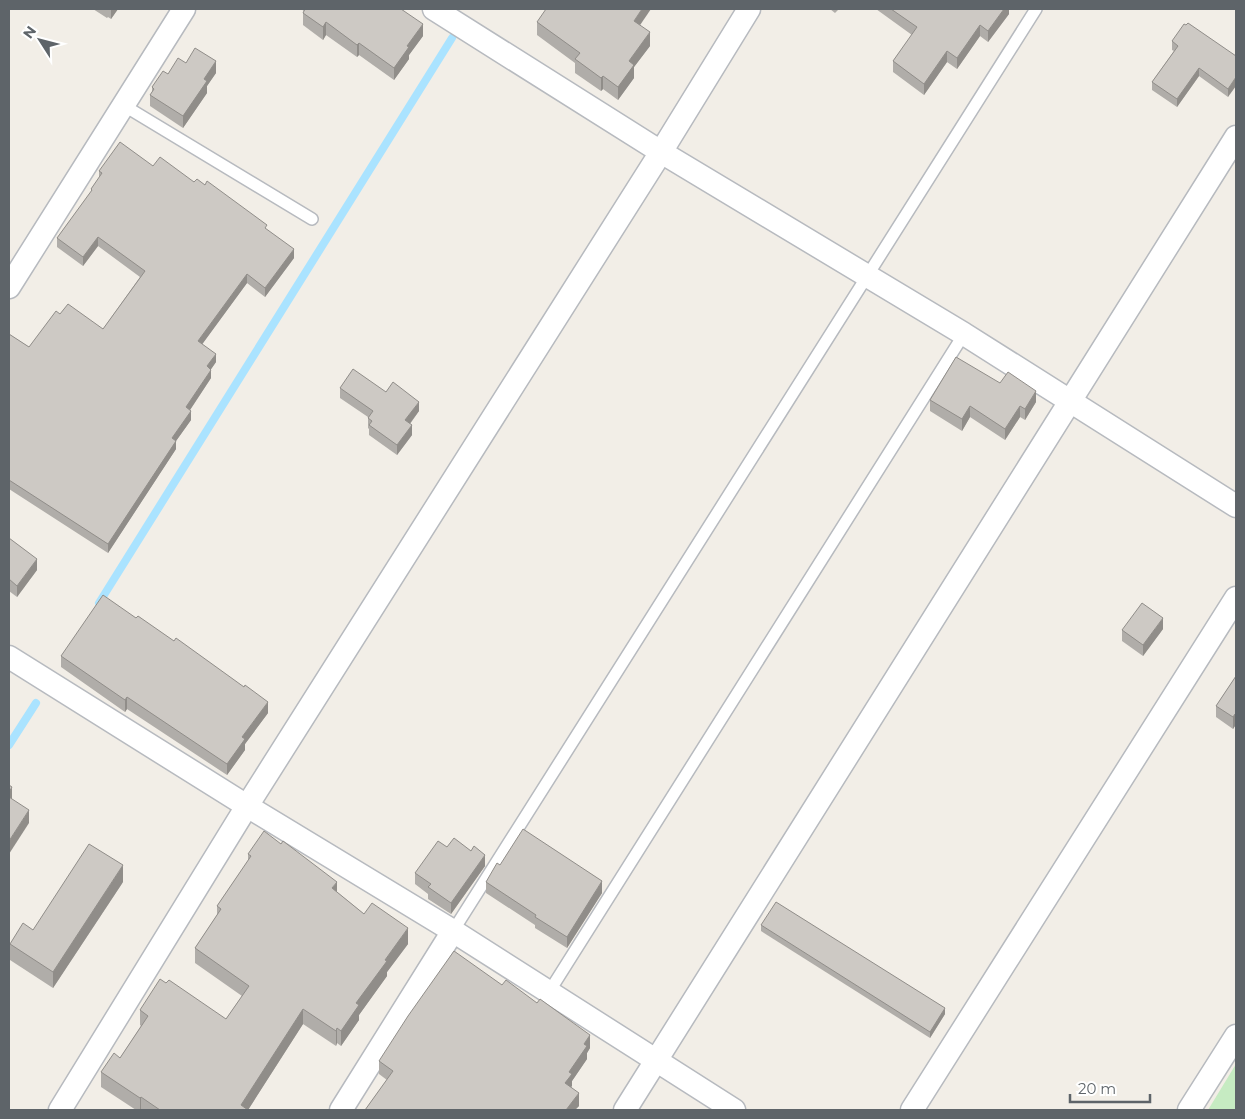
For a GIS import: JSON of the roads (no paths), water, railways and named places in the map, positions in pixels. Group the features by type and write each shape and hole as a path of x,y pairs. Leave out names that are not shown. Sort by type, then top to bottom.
{"street":[{"path":"9,287 184,9"},
{"path":"434,9 661,152 964,334 1236,506"},
{"path":"60,1110 247,806 661,152 749,9"},
{"path":"625,1110 1236,137"},
{"path":"912,1110 1236,598"},
{"path":"9,657 247,806 453,931 734,1110"},
{"path":"341,1110 453,931"},
{"path":"1189,1110 1236,1036"}],"lane":[{"path":"453,931 1036,9"},
{"path":"124,105 312,220"},
{"path":"549,992 964,334"}],"waterway":[{"path":"99,603 452,38"},
{"path":"9,745 36,703"}]}
